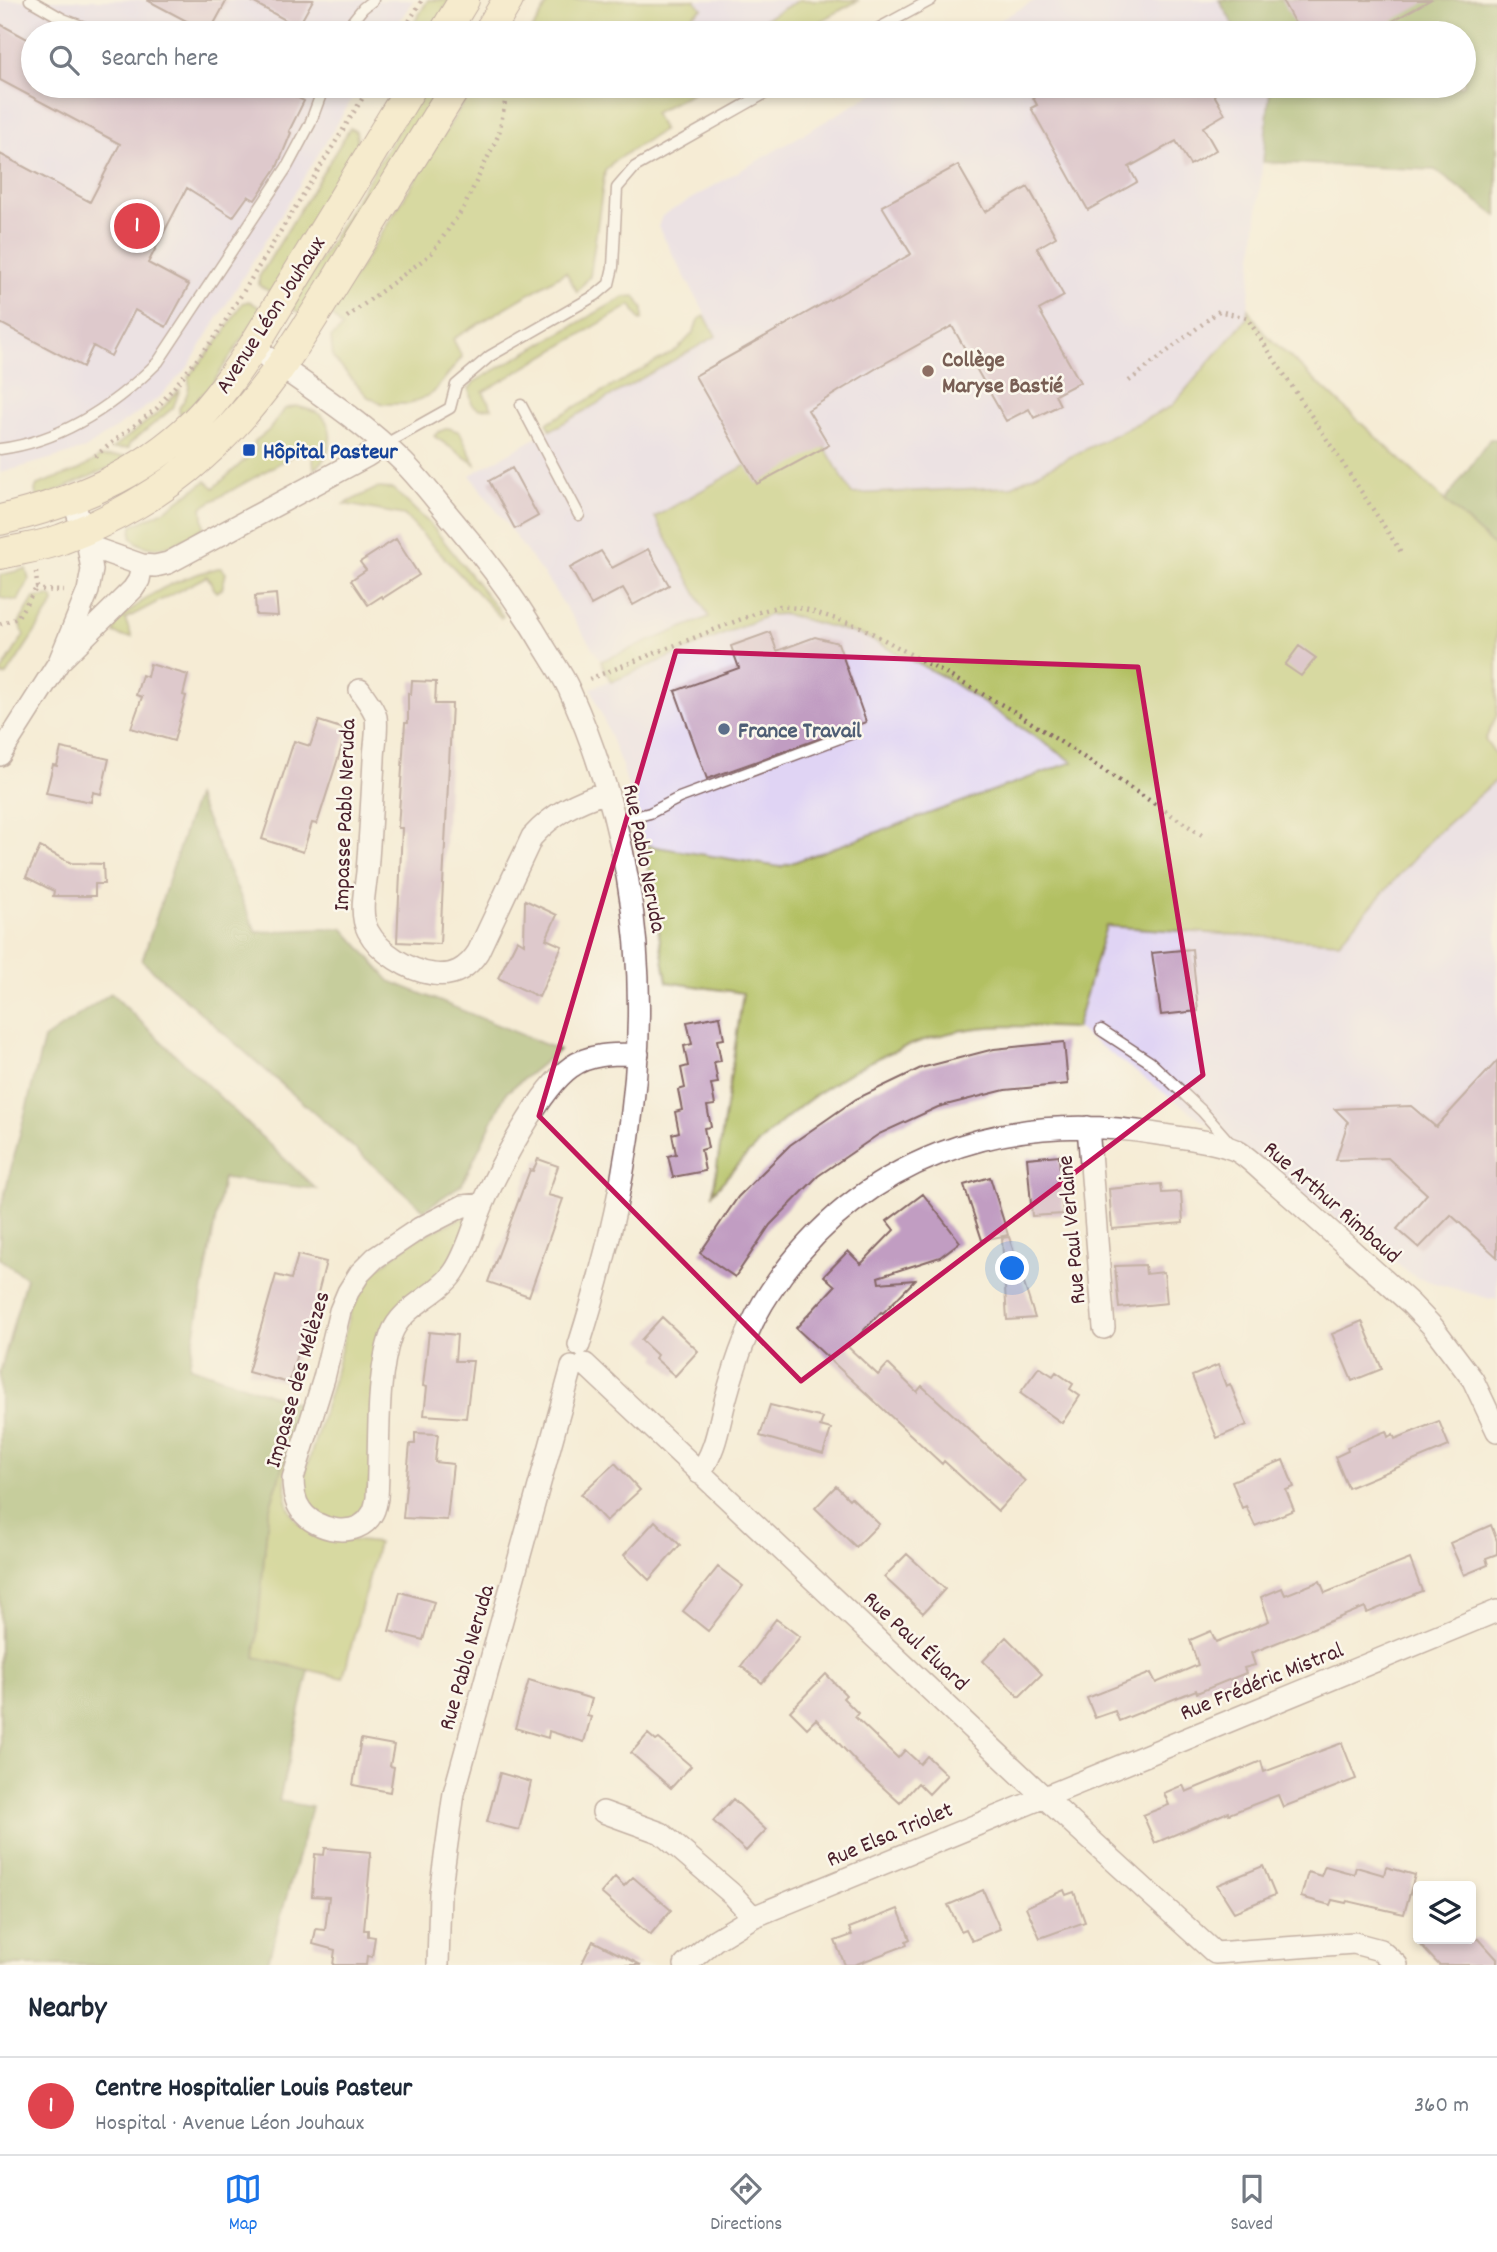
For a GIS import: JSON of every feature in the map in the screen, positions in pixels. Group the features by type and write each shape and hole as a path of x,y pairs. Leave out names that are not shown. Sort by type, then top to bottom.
{"main road":[{"path":"451,21 464,0"},
{"path":"495,21 508,0"},
{"name":"Avenue Léon Jouhaux","path":"0,520 73,500 129,472 194,422 253,347 405,98"},
{"path":"0,554 60,540 86,538 201,458 246,411 281,367 449,98"}],"street":[{"name":"Rue Pablo Neruda","path":"253,347 314,390 405,464 495,572 533,627 568,687 607,792 616,822 632,908 638,959 635,1104 622,1184 579,1359 454,1793 440,1893 438,1965"},
{"path":"86,538 142,565 155,566 168,562 384,445"},
{"path":"0,755 59,662 88,591 92,570 86,538 73,500"},
{"path":"59,662 133,589 139,580 142,565"},
{"name":"Impasse Pablo Neruda","path":"360,690 376,715 372,815 363,914 368,931 381,947 398,961 423,972 435,975 459,972 470,964 478,953 532,837 557,813 607,792"},
{"name":"Impasse des Mélèzes","path":"483,1204 463,1206 398,1241 360,1273 348,1292 340,1311 324,1378 293,1478 293,1489 300,1510 320,1526 340,1530 354,1528 365,1523 373,1514 377,1498 384,1367 392,1333 410,1310 434,1293 453,1274 504,1162 551,1085 571,1066 586,1059 638,1054"},
{"name":"Rue Arthur Rimbaud","path":"699,1473 712,1451 738,1357 760,1309 790,1266 838,1214 880,1182 909,1166 965,1143 1019,1131 1088,1127 1151,1133 1236,1151 1390,1285 1433,1327 1474,1380 1497,1431"},
{"name":"Rue Paul Verlaine","path":"1088,1127 1104,1328"},
{"name":"Rue Paul Éluard","path":"579,1359 1045,1797 1212,1959 1354,1943 1380,1950 1396,1965"},
{"name":"Rue Frédéric Mistral","path":"1045,1797 1497,1611"},
{"name":"Rue Elsa Triolet","path":"685,1965 715,1940 752,1917 1045,1797"},
{"path":"603,1812 661,1833 732,1894 752,1917"}],"lane":[{"path":"30,0 68,21"},
{"path":"353,21 373,0"},
{"path":"892,21 931,0"},
{"path":"0,449 54,436 100,411 134,387 159,362 287,167 310,124 320,98"},
{"path":"384,445 450,408 456,385 490,356 596,295 609,284 613,267 617,188 635,167 757,98"},
{"path":"521,405 579,516"},
{"path":"616,822 650,813 679,798 853,733"},
{"path":"1101,1030 1150,1062 1202,1111 1236,1151"}],"path":[{"path":"409,21 422,0"},
{"path":"342,320 432,254 463,209 499,134 506,98"},
{"path":"1129,381 1219,311 1247,318 1403,555"},
{"path":"0,624 17,618 37,587 36,568"},
{"path":"37,587 42,590 65,591"},
{"path":"568,687 762,611 780,606 806,609 861,626 1015,712 1205,837"}],"highlighted area":[{"path":"676,651 1138,667 1203,1075 801,1381 539,1116"}],"shaded area":[{"path":"0,0 413,0 400,21 21,21 21,98 353,98 188,367 159,398 85,449 0,473"},
{"path":"550,0 835,0 798,21 537,21"},
{"path":"1036,0 1219,0 1231,21 998,21"},
{"name":"Collège Maryse Bastié","path":"865,98 1269,98 1247,318 1172,406 1010,487 852,494 814,427 656,517 710,617 601,661 551,585 470,475 717,336 658,227 662,216"},
{"path":"784,614 864,636 944,677 1074,762 780,867 644,845 622,766 591,688 701,646 769,615"},
{"path":"1497,779 1497,1299 1490,1299 1417,1278 1076,1028 1105,926 1339,942 1434,836"}],"green space":[{"path":"428,0 450,0 437,21 415,21"},
{"path":"550,0 695,0 702,8 690,17 693,21 537,21"},
{"path":"799,0 859,0 821,21 761,21"},
{"path":"1219,0 1497,0 1497,216 1435,170 1263,162 1269,98 1476,98 1476,21 1231,21"},
{"path":"418,98 435,98 302,314 291,308"},
{"path":"466,98 682,98 654,113 663,130 613,162 605,171 590,276 577,292 566,272 453,339 462,357 433,393 410,404 383,404 368,397 333,358 331,338 342,328 331,314"},
{"path":"350,128 356,131 358,146 272,293 259,285 259,277"},
{"path":"635,296 643,309 643,319 640,320 631,305 483,392 492,408 479,409 472,404 469,389 474,382 624,297"},
{"path":"249,301 262,309 210,387 180,416 179,408 188,390 188,377 223,335 242,303"},
{"path":"1248,308 1264,333 1497,549 1497,715 1485,740 1497,757 1497,779 1434,836 1339,942 1106,926 1076,1028 1017,1026 972,1029 920,1041 885,1055 852,1071 793,1113 738,1164 713,1193 743,993 667,982 644,845 780,867 1073,762 944,677 864,636 784,614 769,615 611,682 601,661 709,617 655,517 813,427 852,494 1010,487 1172,406 1247,318"},
{"path":"705,316 716,336 551,430 547,423 678,349 694,332 698,320"},
{"path":"180,389 173,408 129,444 129,448 112,449 159,412"},
{"path":"296,406 319,414 329,426 328,450 325,458 314,469 312,445 202,507 204,527 187,538 158,548 139,544 131,537 132,526 164,511 206,481 214,488 257,449 254,442 268,431 285,409"},
{"path":"448,428 460,432 475,464 434,436"},
{"path":"1490,439 1497,439 1497,549 1445,501"},
{"path":"129,456 118,464 37,500 37,485 79,470 100,457"},
{"path":"377,488 393,489 431,525 503,616 501,618 404,515 344,504"},
{"path":"218,568 226,573 222,589 216,592 207,576 125,619 132,637 114,633 115,624 162,588"},
{"path":"26,569 29,580 18,601 0,598 0,575"},
{"path":"50,596 54,603 7,675 2,676 1,672 24,635 19,623 34,598"},
{"path":"196,796 256,932 343,928 390,981 559,1050 506,1093 462,1184 424,1210 142,961"},
{"path":"111,993 316,1189 223,1178 189,1366 301,1405 268,1514 255,1657 309,1671 279,1801 312,1807 267,1965 0,1965 0,1373 26,1278 0,1259 0,1212 44,1039"},
{"path":"466,1216 469,1219 467,1230 438,1279 400,1307 366,1504 359,1515 346,1522 334,1522 309,1508 301,1487 334,1378 352,1305 365,1282 377,1269 416,1239"},
{"path":"301,1405 286,1472 288,1506 296,1520 309,1530 325,1536 378,1543 343,1678 255,1657 268,1514"}],"building":[{"path":"147,0 227,0 216,21 186,21"},
{"path":"249,0 313,0 301,21 287,21"},
{"path":"1282,0 1430,0 1392,21 1293,21"},
{"path":"0,24 21,35 21,91 0,80"},
{"path":"34,98 298,98 304,101 289,131 291,133 277,167 255,200 248,196 233,217 187,188 148,263 189,285 166,327 135,310 111,356 93,346 83,367 0,323 0,154 90,202 120,144"},
{"path":"1033,98 1216,98 1225,114 1203,127 1216,150 1190,165 1176,141 1129,167 1137,182 1088,210 1031,108 1037,105"},
{"path":"958,165 985,212 1028,187 1056,237 1037,248 1064,296 1039,310 1080,382 1055,395 1060,405 1034,418 1029,409 1006,421 952,326 808,410 829,445 757,484 695,376 911,254 882,206"},
{"path":"512,468 538,516 515,529 489,481"},
{"path":"396,539 419,575 368,605 351,580 366,570 360,562"},
{"path":"648,549 669,585 633,605 623,588 591,605 570,568 601,551 612,568"},
{"path":"276,594 278,616 256,615 255,596"},
{"path":"770,632 777,651 815,637 838,643 866,722 707,779 675,691 739,668 731,646"},
{"path":"1299,646 1316,658 1301,676 1285,665"},
{"path":"150,664 188,675 183,695 186,696 174,741 131,728 142,697 136,695 142,675 147,677"},
{"path":"412,681 436,682 435,704 452,704 440,944 397,942 402,828 398,828 405,723 408,723 408,693 411,694"},
{"path":"319,721 347,730 317,824 312,823 303,852 262,839 294,741 310,746"},
{"path":"61,748 109,759 101,794 93,792 91,802 46,793 53,765 57,766"},
{"path":"40,847 71,863 103,864 104,884 95,884 95,896 53,896 54,891 26,877"},
{"path":"525,900 557,915 546,939 562,946 539,997 498,978 517,940 524,944"},
{"path":"1192,949 1198,1011 1161,1015 1152,953"},
{"path":"720,1016 724,1039 717,1040 721,1061 714,1062 718,1083 711,1084 715,1105 707,1106 711,1127 704,1128 708,1148 701,1150 705,1171 673,1177 668,1156 676,1154 672,1134 679,1132 675,1112 682,1110 678,1090 685,1088 681,1068 688,1066 684,1046 692,1044 687,1022"},
{"path":"1064,1042 1068,1084 1005,1090 938,1107 879,1134 818,1176 770,1225 735,1277 700,1253 738,1197 790,1145 856,1099 921,1068 994,1049"},
{"path":"1497,1061 1497,1257 1451,1215 1419,1248 1397,1229 1427,1194 1388,1158 1336,1160 1348,1122 1335,1109 1411,1106 1436,1127"},
{"path":"1059,1155 1063,1214 1032,1216 1027,1158"},
{"path":"538,1159 558,1166 548,1195 563,1199 529,1296 488,1282 530,1170 533,1171"},
{"path":"990,1177 1008,1235 982,1240 964,1185"},
{"path":"1161,1184 1162,1193 1181,1192 1183,1223 1112,1229 1109,1189"},
{"path":"923,1194 960,1242 940,1257 878,1277 879,1283 915,1280 848,1347 878,1375 888,1364 917,1392 922,1386 1025,1481 998,1511 944,1461 942,1464 796,1328 835,1286 824,1276 848,1251 861,1264 894,1230 887,1221"},
{"path":"1009,1237 1035,1318 1007,1320 1002,1238"},
{"path":"298,1255 326,1262 302,1354 297,1353 289,1383 248,1372 276,1275 291,1279"},
{"path":"1145,1265 1146,1274 1164,1272 1167,1303 1119,1308 1115,1266"},
{"path":"662,1317 698,1351 675,1376 655,1358 657,1355 641,1340"},
{"path":"1362,1321 1382,1369 1352,1381 1332,1334"},
{"path":"429,1332 457,1335 455,1361 473,1361 466,1418 424,1415 427,1387 423,1386"},
{"path":"1218,1365 1226,1386 1230,1384 1247,1425 1217,1438 1192,1376"},
{"path":"1039,1367 1053,1376 1056,1372 1073,1384 1070,1389 1080,1396 1062,1423 1020,1393"},
{"path":"770,1405 823,1418 820,1426 831,1429 823,1454 760,1436"},
{"path":"1439,1421 1449,1446 1348,1488 1335,1457 1348,1451 1347,1447 1386,1431 1388,1437 1393,1434 1395,1439"},
{"path":"415,1433 438,1434 435,1462 453,1464 447,1520 403,1518 410,1444 415,1444"},
{"path":"1283,1460 1294,1487 1286,1490 1294,1510 1255,1526 1246,1506 1242,1508 1232,1481"},
{"path":"615,1463 640,1490 606,1521 581,1494"},
{"path":"836,1486 879,1524 856,1547 815,1508"},
{"path":"655,1521 680,1545 649,1580 624,1555"},
{"path":"1491,1525 1497,1541 1497,1554 1486,1558 1488,1565 1464,1575 1450,1543"},
{"path":"907,1554 945,1589 923,1613 884,1577"},
{"path":"1410,1559 1422,1591 1367,1613 1365,1607 1251,1653 1255,1665 1244,1668 1246,1673 1197,1693 1196,1690 1119,1721 1115,1711 1095,1718 1087,1698 1151,1673 1156,1683 1198,1665 1190,1640 1211,1631 1216,1642 1269,1621 1261,1597 1282,1588 1285,1595 1320,1581 1325,1593"},
{"path":"718,1567 743,1586 708,1631 683,1611"},
{"path":"400,1592 434,1602 423,1640 389,1631"},
{"path":"776,1619 800,1637 762,1683 741,1666"},
{"path":"1006,1637 1042,1674 1019,1697 983,1661"},
{"path":"826,1674 846,1695 843,1698 858,1713 855,1717 898,1758 905,1750 920,1764 927,1756 947,1775 929,1794 918,1783 900,1803 863,1769 816,1719 807,1728 790,1711"},
{"path":"529,1680 592,1699 587,1716 591,1717 584,1742 549,1731 548,1738 515,1728"},
{"path":"648,1734 656,1741 659,1739 691,1766 671,1788 631,1753"},
{"path":"361,1739 394,1745 390,1766 394,1767 390,1792 353,1785"},
{"path":"1342,1743 1356,1779 1283,1807 1278,1795 1229,1814 1228,1812 1155,1843 1143,1815 1169,1805 1164,1793 1183,1785 1186,1792 1261,1761 1264,1772"},
{"path":"500,1773 531,1782 519,1830 487,1822"},
{"path":"733,1799 766,1830 746,1851 713,1821"},
{"path":"325,1848 371,1852 364,1930 368,1930 368,1936 375,1937 372,1957 367,1956 366,1965 333,1965 335,1950 313,1944 316,1929 325,1930 329,1897 312,1896 315,1854 324,1855"},
{"path":"1263,1866 1275,1895 1234,1912 1217,1885"},
{"path":"1325,1866 1354,1874 1356,1867 1384,1875 1386,1867 1415,1875 1404,1914 1347,1901 1332,1900 1330,1905 1301,1897 1308,1872 1321,1876"},
{"path":"615,1877 624,1886 633,1877 671,1910 650,1935 601,1893"},
{"path":"983,1890 1000,1929 972,1941 966,1929 961,1931 948,1905"},
{"path":"1064,1890 1066,1895 1074,1892 1085,1922 1040,1938 1026,1907"},
{"path":"898,1909 910,1939 906,1941 907,1945 854,1965 845,1965 835,1941 852,1935 849,1928"},
{"path":"1476,1939 1479,1939 1497,1959 1497,1965 1439,1965 1420,1944 1476,1944"},
{"path":"593,1941 641,1965 581,1965"}],"place":[{"name":"Centre Hospitalier Louis Pasteur","path":"137,226"},
{"name":"Collège Maryse Bastié","path":"928,371"},
{"name":"Hôpital Pasteur","path":"249,450"},
{"name":"France Travail","path":"724,729"}]}
